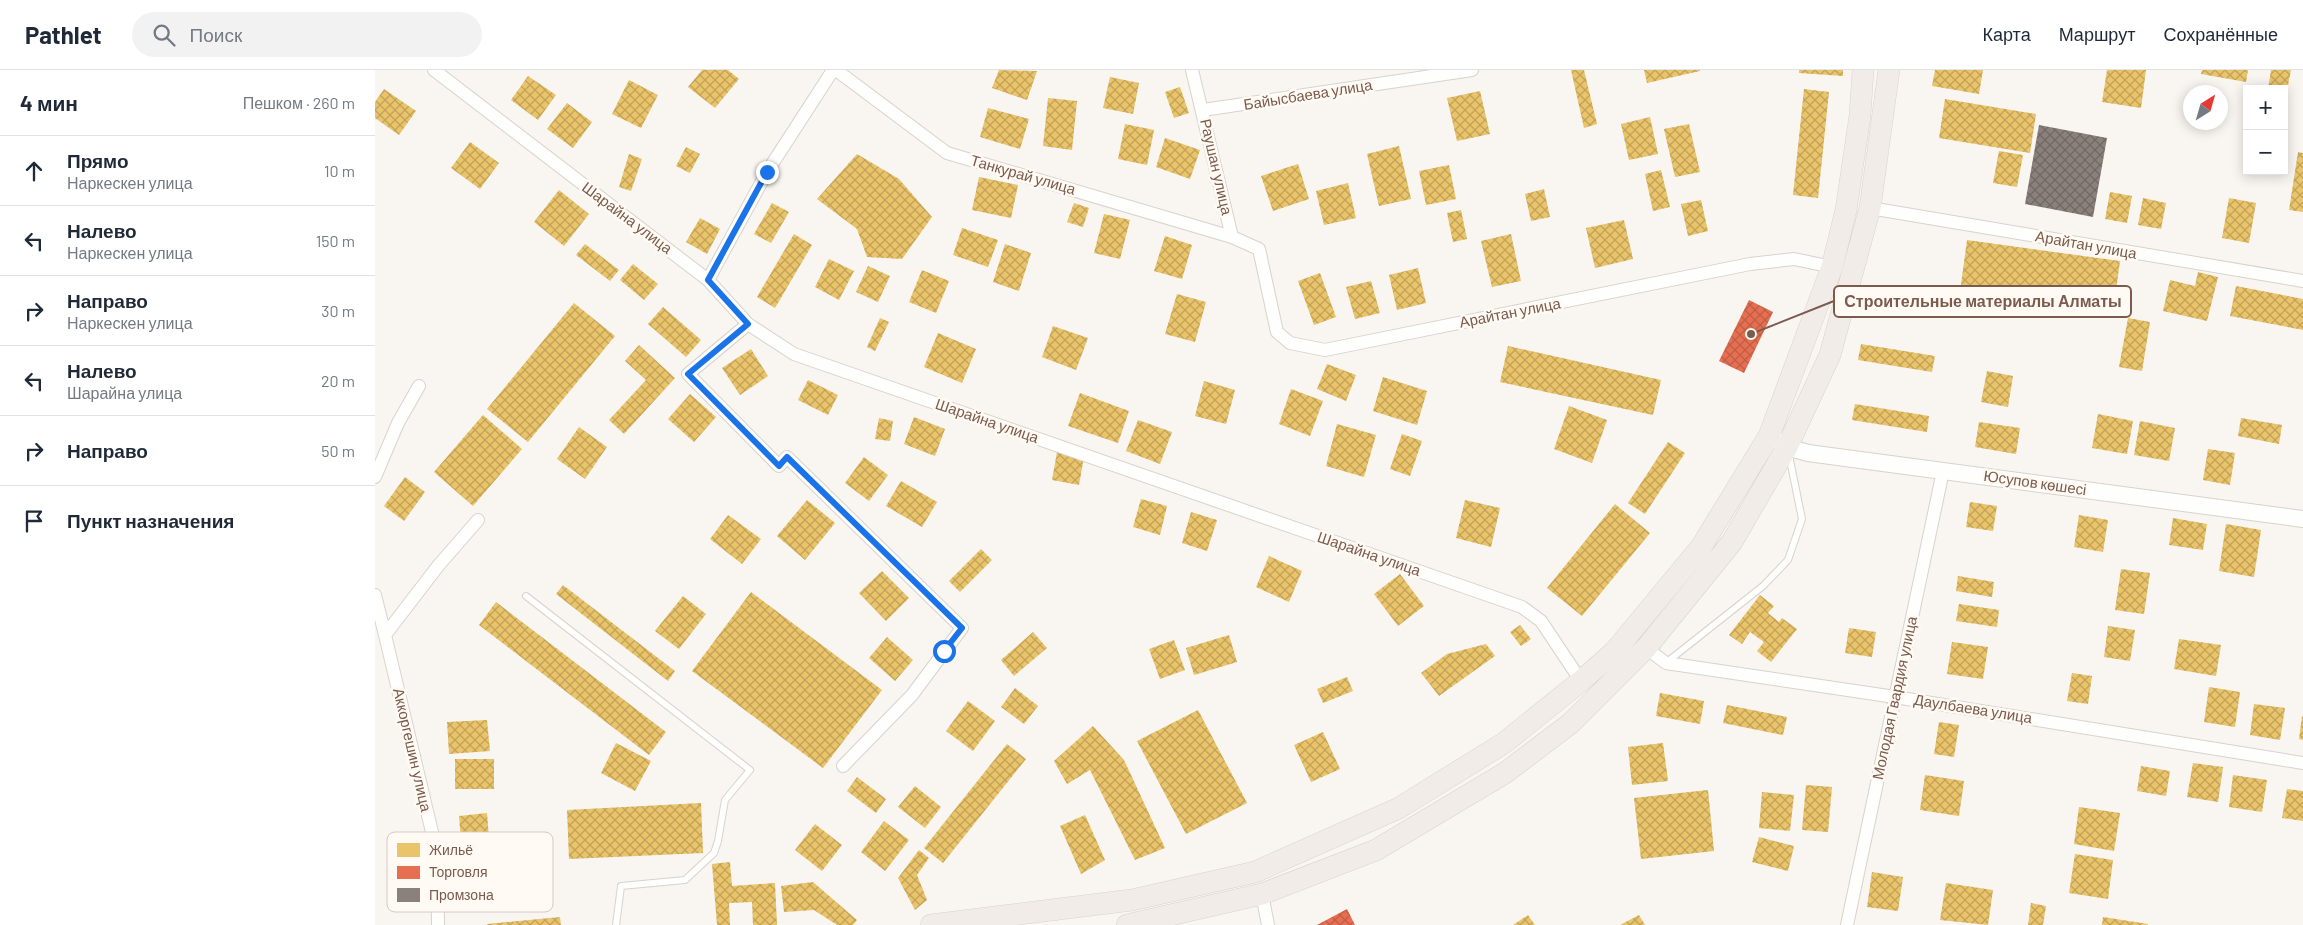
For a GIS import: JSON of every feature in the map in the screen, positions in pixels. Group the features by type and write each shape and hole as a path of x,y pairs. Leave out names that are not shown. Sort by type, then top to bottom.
{"highway":[{"path":"931,925 1132,900 1255,872 1399,808 1504,743 1615,651 1701,547 1778,442 1831,267 1846,210 1860,116 1863,70"},
{"path":"1127,925 1262,894 1376,850 1505,773 1571,723 1646,648 1732,542 1778,442 1829,355 1870,208 1889,70"}],"street":[{"name":"Шарайна улица","path":"434,70 708,280 748,324 794,354 1522,607 1541,621 1581,681"},
{"path":"708,280 767,172 834,70"},
{"name":"Танкурай улица","path":"834,70 947,153 1232,237"},
{"name":"Раушан улица","path":"1192,70 1232,237"},
{"name":"Байысбаева улица","path":"1203,110 1472,70"},
{"name":"Арайтан улица","path":"1870,208 2303,281"},
{"name":"Арайтан улица","path":"1232,237 1259,249 1277,332 1290,343 1325,350 1750,264 1794,259 1831,267"},
{"path":"748,324 688,374 779,466 787,457 962,628 912,695 843,766"},
{"path":"375,477 398,423 419,386"},
{"name":"Юсупов көшесі","path":"1778,442 1808,453 2303,519"},
{"name":"Молодая Гвардия улица","path":"1847,925 1943,471"},
{"path":"385,635 438,566 478,520"},
{"name":"Аккоргешин улица","path":"375,595 432,832"},
{"name":"Даулбаева улица","path":"1646,648 1666,663 1895,697 2303,762"},
{"path":"1262,894 1268,925"},
{"name":"Аккоргешин улица","path":"438,912 438,925"}],"lane":[{"path":"1666,663 1763,586 1788,560 1802,519 1778,442"},
{"path":"526,596 751,770 725,800 718,841 714,852 685,880 621,886 616,925"}],"building: Жильё":[{"path":"702,70 728,70 739,79 715,108 688,87"},
{"path":"999,70 1037,71 1027,100 992,88"},
{"path":"1571,70 1584,70 1597,124 1584,128"},
{"path":"1644,70 1700,70 1700,71 1647,83"},
{"path":"1799,70 1843,70 1843,76 1799,73"},
{"path":"1935,70 1983,70 1979,94 1932,86"},
{"path":"2107,70 2146,70 2141,108 2102,102"},
{"path":"2202,70 2248,70 2246,82 2201,74"},
{"path":"2271,70 2291,70 2288,86 2269,85"},
{"path":"528,76 556,95 538,120 511,100"},
{"path":"1110,77 1139,83 1133,114 1103,108"},
{"path":"629,80 658,95 641,128 612,114"},
{"path":"1180,87 1189,113 1174,118 1165,92"},
{"path":"384,89 416,111 399,135 375,118 375,102"},
{"path":"1804,89 1829,92 1818,198 1793,195"},
{"path":"1480,91 1490,134 1457,141 1447,98"},
{"path":"1048,98 1077,101 1072,150 1043,146"},
{"path":"1945,99 2036,114 2030,153 1939,138"},
{"path":"567,103 592,122 573,148 547,129"},
{"path":"988,108 1029,119 1020,149 980,137"},
{"path":"1650,117 1658,154 1629,160 1621,124"},
{"path":"1125,124 1154,130 1147,165 1118,159"},
{"path":"1689,124 1700,172 1675,177 1664,129"},
{"path":"1165,138 1200,150 1190,179 1156,167"},
{"path":"470,142 499,163 480,189 451,168"},
{"path":"1399,146 1411,199 1379,206 1367,154"},
{"path":"686,147 700,154 690,173 676,166"},
{"path":"1999,151 2023,155 2017,187 1993,183"},
{"path":"2298,152 2303,153 2303,212 2289,210"},
{"path":"629,154 642,159 631,191 619,187"},
{"path":"857,154 899,179 932,217 902,259 867,257 857,229 817,199"},
{"path":"1298,164 1309,199 1273,211 1261,176"},
{"path":"1449,165 1456,199 1426,205 1419,171"},
{"path":"1661,170 1670,207 1653,211 1645,174"},
{"path":"979,177 1018,185 1011,218 972,210"},
{"path":"1348,183 1356,218 1324,225 1316,191"},
{"path":"1544,189 1550,217 1531,221 1525,194"},
{"path":"559,190 589,214 564,246 534,222"},
{"path":"2110,192 2132,196 2127,223 2105,219"},
{"path":"2143,198 2166,203 2161,229 2138,225"},
{"path":"2229,198 2256,203 2249,243 2222,238"},
{"path":"1701,200 1708,231 1688,236 1681,204"},
{"path":"772,203 789,212 771,243 754,234"},
{"path":"1074,203 1089,208 1083,227 1067,222"},
{"path":"1461,210 1467,239 1453,242 1447,213"},
{"path":"1104,214 1130,220 1120,259 1094,253"},
{"path":"700,218 720,229 707,254 686,242"},
{"path":"1624,220 1633,259 1595,268 1586,228"},
{"path":"962,228 998,240 988,267 953,255"},
{"path":"794,234 812,245 775,308 757,297"},
{"path":"1511,234 1521,281 1492,287 1481,241"},
{"path":"1165,236 1192,245 1182,279 1154,271"},
{"path":"1967,240 2120,261 2113,313 1960,292"},
{"path":"585,244 619,270 610,281 576,255"},
{"path":"1005,244 1031,253 1019,291 993,282"},
{"path":"829,259 854,271 839,300 815,287"},
{"path":"633,264 658,284 644,300 620,280"},
{"path":"868,266 890,276 878,302 856,292"},
{"path":"1418,268 1426,303 1397,310 1389,275"},
{"path":"922,270 949,281 936,313 909,302"},
{"path":"2198,272 2218,277 2207,321 2163,311 2170,280 2195,286"},
{"path":"1320,273 1336,317 1314,325 1298,281"},
{"path":"1371,281 1380,313 1355,319 1346,287"},
{"path":"2236,286 2303,299 2303,330 2230,316"},
{"path":"1177,294 1206,302 1195,342 1165,334"},
{"path":"574,303 615,336 528,442 487,409"},
{"path":"663,307 701,340 686,357 648,324"},
{"path":"880,318 889,322 875,351 867,347"},
{"path":"2128,318 2150,322 2142,371 2119,367"},
{"path":"1053,326 1088,338 1076,370 1042,357"},
{"path":"938,333 976,349 962,383 924,367"},
{"path":"1861,344 1935,356 1932,372 1858,360"},
{"path":"639,345 675,378 624,434 609,420 646,380 625,361"},
{"path":"1508,346 1661,380 1653,415 1500,382"},
{"path":"751,349 768,376 740,395 722,368"},
{"path":"1327,364 1356,375 1346,401 1317,389"},
{"path":"1987,371 2013,376 2008,407 1981,402"},
{"path":"1383,377 1427,391 1417,425 1373,411"},
{"path":"808,380 838,395 828,415 798,400"},
{"path":"1204,381 1235,390 1226,424 1195,416"},
{"path":"1291,389 1323,401 1310,436 1279,424"},
{"path":"1080,393 1129,411 1118,443 1068,426"},
{"path":"690,394 716,417 694,442 668,419"},
{"path":"1855,404 1929,416 1927,432 1852,420"},
{"path":"1569,406 1607,420 1592,463 1554,449"},
{"path":"2098,414 2133,421 2127,454 2092,448"},
{"path":"483,415 522,449 473,506 434,472"},
{"path":"914,417 945,429 935,456 904,444"},
{"path":"879,418 893,421 890,441 875,439"},
{"path":"2241,418 2282,425 2279,444 2238,436"},
{"path":"1138,420 1172,432 1160,464 1126,451"},
{"path":"2140,421 2175,428 2169,461 2134,455"},
{"path":"1979,422 2020,428 2016,454 1975,447"},
{"path":"1337,424 1376,435 1364,477 1326,466"},
{"path":"579,427 607,447 585,479 557,459"},
{"path":"1402,434 1422,441 1410,476 1390,469"},
{"path":"1668,442 1685,453 1645,514 1628,503"},
{"path":"2208,449 2235,453 2230,485 2203,480"},
{"path":"1057,452 1084,457 1079,485 1052,480"},
{"path":"864,457 888,475 869,501 845,483"},
{"path":"405,477 425,492 404,521 384,506"},
{"path":"901,481 937,502 922,527 886,506"},
{"path":"1141,499 1167,506 1160,535 1133,527"},
{"path":"807,500 835,523 805,560 777,536"},
{"path":"1465,500 1500,508 1491,547 1456,538"},
{"path":"1970,502 1997,506 1993,531 1966,527"},
{"path":"1615,504 1650,533 1582,616 1547,588"},
{"path":"1191,512 1217,520 1207,551 1182,543"},
{"path":"728,515 761,539 742,564 710,539"},
{"path":"2079,515 2108,520 2103,552 2074,547"},
{"path":"2173,518 2207,524 2203,550 2169,545"},
{"path":"2226,524 2261,530 2254,577 2219,571"},
{"path":"981,549 992,560 960,592 949,581"},
{"path":"1269,556 1302,571 1289,602 1256,587"},
{"path":"2121,569 2150,573 2144,614 2115,610"},
{"path":"882,571 909,598 886,621 859,593"},
{"path":"1400,574 1424,606 1398,626 1374,594"},
{"path":"1958,576 1994,582 1992,597 1956,591"},
{"path":"563,585 675,671 668,681 556,594"},
{"path":"751,592 882,690 823,768 692,671"},
{"path":"1760,595 1774,606 1768,613 1779,622 1782,618 1797,629 1771,662 1757,651 1764,642 1750,632 1742,644 1729,635"},
{"path":"683,596 706,614 679,649 655,631"},
{"path":"496,602 666,732 649,755 479,625"},
{"path":"1959,604 1999,610 1997,627 1956,621"},
{"path":"1520,625 1531,639 1521,646 1510,632"},
{"path":"2108,626 2135,630 2130,661 2104,657"},
{"path":"1849,628 1876,632 1872,657 1845,653"},
{"path":"1033,632 1047,648 1014,676 1001,660"},
{"path":"1229,635 1237,662 1194,675 1186,648"},
{"path":"887,637 913,660 895,681 869,658"},
{"path":"2179,639 2221,645 2216,676 2174,669"},
{"path":"1174,640 1185,670 1160,679 1149,649"},
{"path":"1952,642 1988,647 1983,679 1947,674"},
{"path":"1486,644 1495,656 1439,696 1421,673 1447,654"},
{"path":"2072,673 2092,676 2088,704 2067,701"},
{"path":"1347,677 1353,691 1323,703 1317,689"},
{"path":"2209,687 2240,692 2235,727 2204,722"},
{"path":"1015,688 1038,706 1024,724 1001,707"},
{"path":"1660,693 1704,701 1700,724 1656,716"},
{"path":"968,701 995,721 973,751 946,731"},
{"path":"2254,704 2285,708 2280,740 2250,735"},
{"path":"1727,705 1787,717 1783,735 1723,723"},
{"path":"1198,710 1247,803 1186,834 1137,741"},
{"path":"2303,717 2303,740 2299,739"},
{"path":"487,720 490,751 449,754 447,722"},
{"path":"1939,722 1959,725 1954,757 1934,754"},
{"path":"1093,726 1124,760 1165,848 1135,860 1090,770 1067,784 1054,761"},
{"path":"1323,732 1340,769 1311,782 1294,745"},
{"path":"616,743 651,761 635,791 601,773"},
{"path":"1663,743 1668,781 1632,785 1628,747"},
{"path":"1007,744 1026,759 943,863 924,848"},
{"path":"455,759 494,759 494,789 455,789"},
{"path":"2193,763 2223,767 2218,802 2187,797"},
{"path":"2141,766 2170,771 2166,796 2137,791"},
{"path":"1925,775 1964,781 1959,816 1920,810"},
{"path":"2233,775 2267,780 2262,812 2229,807"},
{"path":"857,777 886,799 876,813 847,791"},
{"path":"1806,785 1832,787 1828,832 1802,830"},
{"path":"915,786 941,807 925,828 898,807"},
{"path":"2287,789 2303,791 2303,821 2282,818"},
{"path":"1708,790 1714,851 1641,859 1634,798"},
{"path":"1762,792 1794,795 1790,831 1759,828"},
{"path":"701,803 703,853 569,859 567,810"},
{"path":"2079,807 2120,813 2114,851 2074,844"},
{"path":"487,813 489,832 460,832 459,816"},
{"path":"1085,815 1105,860 1081,874 1060,826"},
{"path":"884,821 909,840 885,871 861,852"},
{"path":"815,824 842,845 822,871 795,850"},
{"path":"1759,837 1794,846 1788,871 1752,862"},
{"path":"919,850 929,858 917,875 927,900 915,910 898,878"},
{"path":"2075,854 2113,860 2108,899 2069,893"},
{"path":"730,862 732,886 775,883 777,925 753,925 752,902 729,903 730,925 717,925 712,864"},
{"path":"1872,872 1903,877 1898,911 1867,907"},
{"path":"813,882 857,920 853,925 837,925 814,910 784,912 781,886"},
{"path":"1946,883 1993,890 1988,925 1940,920"},
{"path":"2031,903 2046,906 2043,925 2028,925"},
{"path":"1528,915 1535,925 1513,925"},
{"path":"1639,915 1645,925 1620,925"},
{"path":"560,917 561,925 487,925 487,924"},
{"path":"2103,917 2148,924 2148,925 2102,925"}],"building: Торговля":[{"path":"1749,300 1773,312 1744,373 1719,361"},
{"path":"1347,909 1355,925 1317,925"}],"building: Промзона":[{"path":"2039,125 2107,138 2093,217 2025,204"}],"place":[{"name":"Строительные материалы Алматы","path":"1751,334"}],"route":[{"path":"767,172 708,280 748,324 688,374 779,466 787,457 962,628 944,651"}]}
